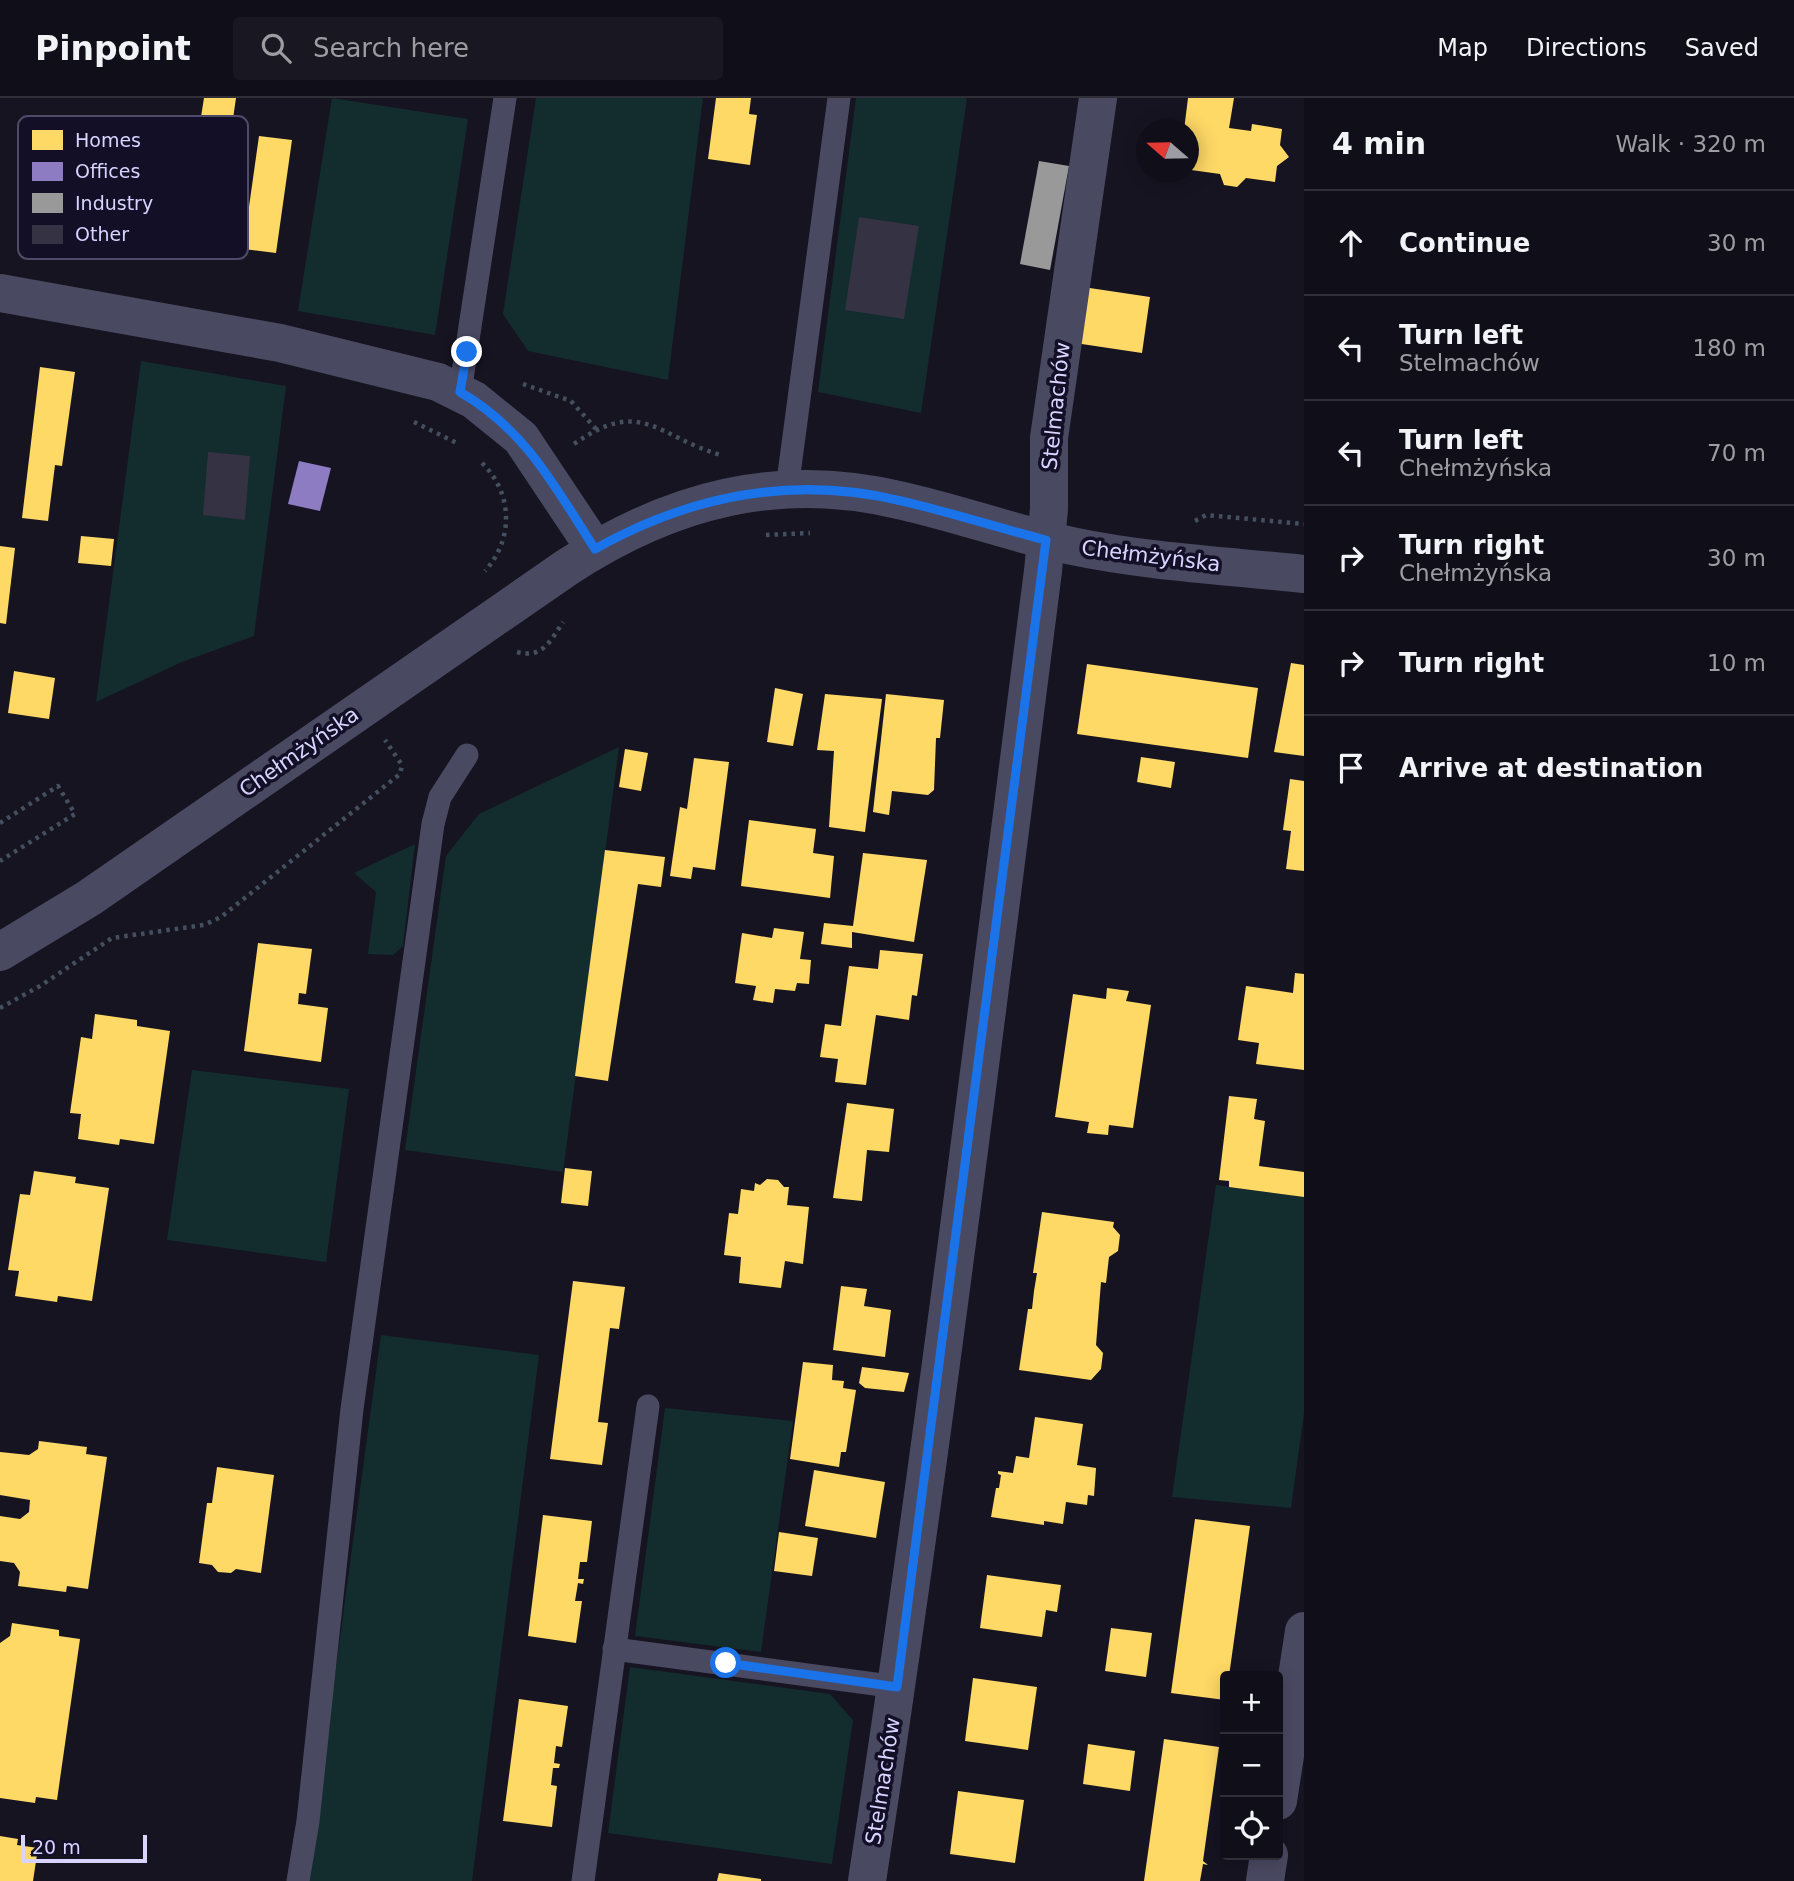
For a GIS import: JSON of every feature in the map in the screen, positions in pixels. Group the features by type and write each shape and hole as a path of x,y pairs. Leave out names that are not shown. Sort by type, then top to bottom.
{"street":[{"name":"Stelmachów","path":"867,1881 897,1687 1046,540 1049,438 1098,98"},
{"path":"0,293 280,343 418,375 460,392 492,413 521,438 595,549"},
{"name":"Chełmżyńska","path":"0,952 89,898 595,549 681,509 728,496 788,489 823,489 876,495 1046,540 1124,555 1304,574"},
{"path":"1279,1797 1304,1631"},
{"path":"1265,1881 1268,1860"}],"lane":[{"path":"460,392 505,98"},
{"path":"788,489 839,98"},
{"path":"298,1881 308,1821 352,1409 433,824 440,797 467,755"},
{"path":"583,1881 648,1406"},
{"path":"614,1649 897,1687"}],"path":[{"path":"556,396 571,401 596,429"},
{"path":"409,420 435,430 470,452"},
{"path":"567,450 596,429 623,421 647,423 719,455"},
{"path":"475,580 497,555 506,521 505,495 492,474 478,459"},
{"path":"510,647 522,653 543,650 566,617"},
{"path":"0,1008 40,986 112,938 204,925 221,917 400,774 401,762 383,737"},
{"path":"0,823 58,786 75,814 0,861"}],"green space":[{"path":"332,98 468,119 435,335 298,311"},
{"path":"536,98 703,98 668,380 528,351 503,314"},
{"path":"856,98 967,98 921,413 818,392"},
{"path":"141,361 286,386 254,636 182,662 96,702"},
{"path":"619,747 563,1172 405,1150 446,856 479,814"},
{"path":"415,844 403,946 393,955 368,954 376,892 354,873"},
{"path":"192,1070 349,1089 326,1262 167,1240"},
{"path":"1216,1185 1304,1197 1304,1413 1291,1508 1172,1497"},
{"path":"381,1335 539,1355 472,1881 307,1881"},
{"path":"665,1408 793,1421 761,1652 635,1636"},
{"path":"630,1667 830,1694 853,1720 832,1864 608,1833"}],"building: Homes":[{"path":"204,98 236,98 233,116 201,116"},
{"path":"716,98 751,98 749,114 757,115 750,165 708,159"},
{"path":"1188,98 1234,98 1229,128 1251,131 1252,124 1282,129 1280,145 1289,157 1277,166 1275,182 1246,178 1237,187 1224,185 1220,174 1199,171 1199,119 1185,119"},
{"path":"259,136 292,140 276,253 248,250 248,214"},
{"path":"1083,287 1150,297 1142,353 1075,343"},
{"path":"40,367 75,372 62,466 55,465 48,521 22,518"},
{"path":"81,536 114,539 111,566 78,563"},
{"path":"0,546 15,548 6,624 0,623"},
{"path":"1291,663 1304,665 1304,756 1274,752"},
{"path":"1087,664 1258,688 1248,758 1077,734"},
{"path":"14,671 55,678 49,719 8,713"},
{"path":"775,688 803,694 793,746 767,742"},
{"path":"825,694 882,699 865,832 829,827 834,751 817,750"},
{"path":"886,694 944,700 940,738 936,738 934,790 928,795 892,791 889,815 873,812"},
{"path":"625,749 648,753 641,791 619,787"},
{"path":"1141,757 1175,762 1171,788 1137,782"},
{"path":"694,758 729,762 715,870 693,867 691,879 670,876 680,807 687,809"},
{"path":"1290,779 1304,781 1304,871 1286,869 1291,831 1283,830"},
{"path":"749,820 816,829 813,853 834,856 830,898 741,886"},
{"path":"605,850 665,857 661,887 638,884 608,1081 575,1076"},
{"path":"863,853 927,860 914,942 852,932 852,948 821,944 824,923 853,926"},
{"path":"774,928 804,932 800,959 811,960 809,984 797,983 795,991 775,989 773,1003 753,1000 756,986 735,983 742,933 772,938"},
{"path":"258,943 312,949 306,994 299,993 298,1004 328,1008 321,1062 244,1051"},
{"path":"880,950 923,954 917,996 912,995 909,1020 876,1015 866,1085 835,1082 838,1059 820,1057 825,1024 841,1026 849,966 878,969"},
{"path":"1295,973 1304,974 1304,1070 1256,1064 1259,1043 1238,1040 1246,986 1293,993"},
{"path":"1107,988 1129,991 1126,1001 1151,1005 1133,1128 1109,1125 1108,1135 1087,1133 1089,1122 1055,1117 1073,994 1106,999"},
{"path":"95,1014 137,1020 137,1026 170,1031 154,1144 120,1139 119,1145 78,1139 81,1114 70,1113 81,1037 92,1039"},
{"path":"1229,1096 1257,1099 1254,1119 1265,1121 1259,1166 1304,1172 1304,1197 1229,1187 1229,1181 1219,1180"},
{"path":"847,1103 894,1109 889,1152 867,1150 862,1201 833,1198"},
{"path":"565,1168 592,1171 588,1206 561,1203"},
{"path":"34,1171 76,1177 75,1183 109,1188 92,1301 58,1296 57,1302 15,1296 19,1271 8,1270 20,1194 30,1195"},
{"path":"767,1179 778,1180 784,1187 789,1187 787,1205 809,1207 803,1264 785,1261 781,1288 739,1283 741,1257 724,1255 729,1213 738,1214 741,1189 754,1191 755,1183 760,1185"},
{"path":"1042,1212 1114,1222 1113,1227 1120,1235 1118,1251 1109,1257 1106,1283 1101,1282 1096,1345 1103,1353 1101,1369 1091,1380 1019,1370 1028,1309 1032,1309 1037,1273 1033,1273"},
{"path":"573,1281 625,1287 619,1329 610,1328 598,1422 608,1423 602,1465 550,1459"},
{"path":"841,1286 867,1289 864,1306 891,1310 885,1357 833,1350"},
{"path":"803,1362 833,1365 832,1380 844,1381 843,1388 856,1390 846,1452 841,1452 839,1467 790,1459"},
{"path":"862,1367 909,1373 904,1392 865,1388 859,1383"},
{"path":"1035,1417 1083,1424 1077,1465 1096,1468 1094,1496 1088,1495 1087,1505 1066,1502 1063,1524 1044,1521 1044,1525 991,1517 1001,1475 998,1471 1013,1473 1016,1456 1029,1458"},
{"path":"39,1441 87,1447 86,1454 107,1457 88,1589 67,1586 66,1592 18,1586 20,1572 14,1563 0,1561 0,1516 20,1519 29,1512 30,1500 0,1495 0,1452 29,1455 38,1449"},
{"path":"217,1467 274,1475 261,1573 236,1569 231,1573 218,1572 212,1565 199,1563 207,1503 212,1503"},
{"path":"814,1470 885,1482 876,1538 805,1526"},
{"path":"543,1515 592,1521 587,1562 580,1562 578,1579 584,1579 583,1584 578,1583 575,1601 582,1601 576,1643 528,1636"},
{"path":"1195,1519 1250,1526 1230,1671 1220,1671 1220,1699 1171,1693"},
{"path":"779,1532 818,1538 812,1576 774,1571"},
{"path":"987,1575 1061,1585 1057,1612 1046,1610 1042,1637 980,1628"},
{"path":"12,1623 59,1630 59,1636 80,1639 57,1800 36,1797 35,1803 0,1798 0,1643 10,1636"},
{"path":"1111,1628 1152,1633 1146,1677 1105,1671"},
{"path":"973,1678 1037,1687 1028,1750 965,1741"},
{"path":"519,1699 568,1706 562,1747 556,1746 554,1763 560,1764 559,1768 553,1768 551,1785 557,1786 552,1827 503,1821"},
{"path":"1164,1739 1219,1747 1203,1861 1208,1865 1203,1864 1200,1881 1144,1881"},
{"path":"1088,1744 1135,1751 1130,1791 1083,1784"},
{"path":"958,1791 1024,1800 1015,1863 950,1854"},
{"path":"0,1836 18,1839 17,1845 38,1848 33,1881 0,1881"},
{"path":"719,1873 761,1879 761,1881 717,1881"}],"building: Offices":[{"path":"299,461 331,468 320,511 288,504"}],"building: Industry":[{"path":"1039,161 1069,166 1050,270 1020,264"}],"building: Other":[{"path":"859,217 919,226 904,319 845,310"},
{"path":"208,452 250,456 245,520 203,515"}],"route":[{"path":"467,352 460,392 508,425 521,438 595,549 619,535 681,509 728,496 788,489 823,489 876,495 1046,540 897,1687 726,1663"}]}
